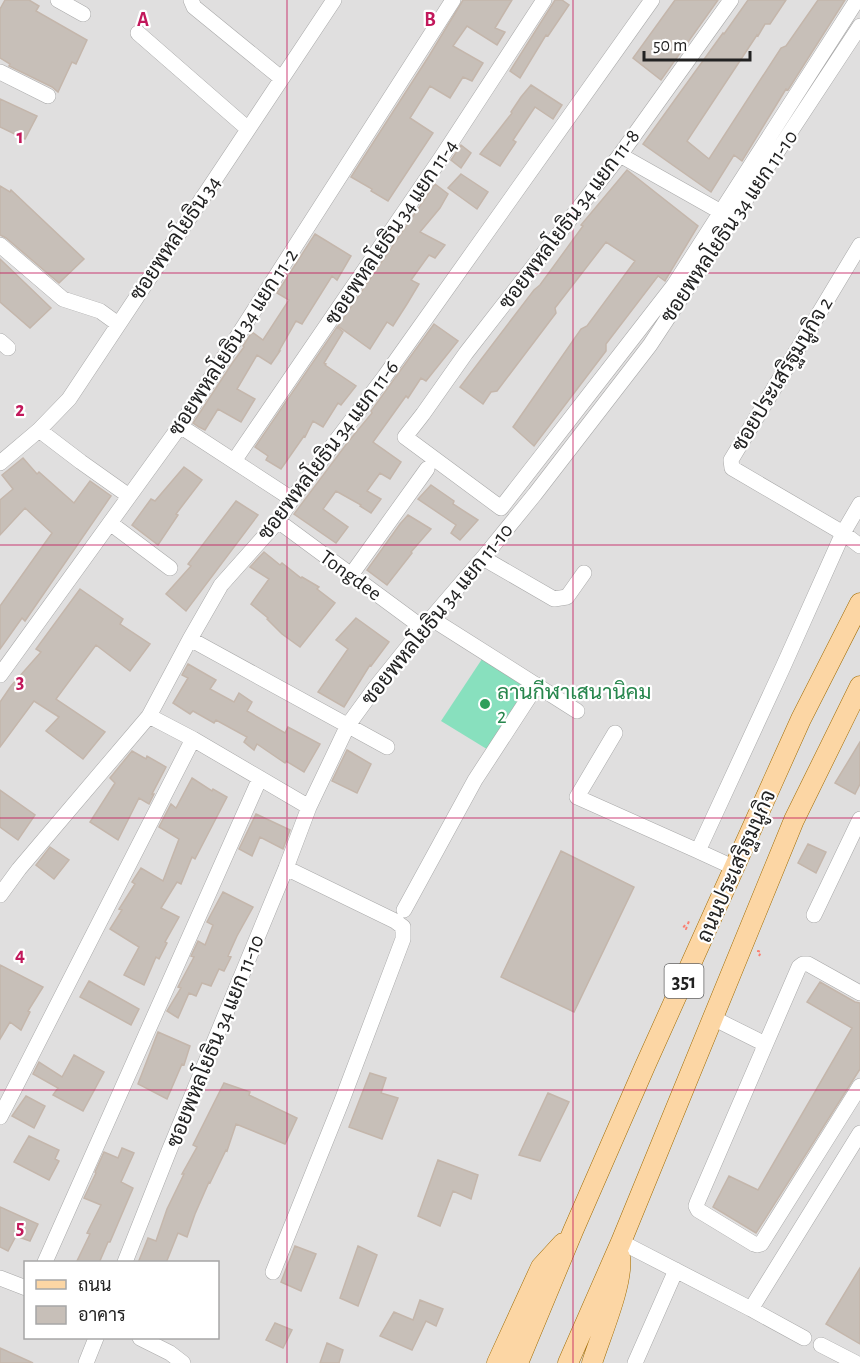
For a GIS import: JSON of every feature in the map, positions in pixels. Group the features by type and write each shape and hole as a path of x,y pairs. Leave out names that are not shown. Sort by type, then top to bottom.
{"main road":[{"name":"ถนนประเสริฐมนูกิจ","path":"518,1363 645,1066 801,719 860,603"},
{"name":"ถนนประเสริฐมนูกิจ","path":"568,1363 794,820 860,686"},
{"path":"497,1363 541,1267 573,1231"},
{"path":"592,1363 617,1288 621,1264 619,1245"}],"street":[{"path":"58,0 83,14"},
{"path":"191,0 194,7 281,78"},
{"name":"ซอยพหลโยธิน 34","path":"0,463 39,430 69,399 334,0"},
{"name":"ซอยพหลโยธิน 34 แยก 11-2","path":"0,675 180,426 453,0"},
{"name":"ซอยพหลโยธิน 34 แยก 11-4","path":"234,461 441,158 544,0"},
{"name":"ซอยพหลโยธิน 34 แยก 11-6","path":"0,895 149,716 221,585 278,521 385,376 652,0"},
{"name":"ซอยพหลโยธิน 34 แยก 11-8","path":"721,212 674,285 501,508 405,437 466,353 620,154 731,0"},
{"path":"620,154 721,212 857,0"},
{"name":"ซอยพหลโยธิน 34 แยก 11-10","path":"126,1261 309,807 348,725 375,688 535,494 650,345 860,26"},
{"path":"138,33 248,129"},
{"path":"0,72 48,96"},
{"name":"ซอยประเสริฐมนูกิจ 2","path":"860,244 730,460 732,468 843,533 860,546"},
{"path":"0,245 63,299 99,311 118,324"},
{"path":"180,426 292,499"},
{"path":"39,430 129,496"},
{"path":"351,575 427,469"},
{"path":"699,851 843,533 860,504"},
{"name":"Tongdee","path":"278,521 351,575 428,624 537,685 577,711"},
{"path":"110,523 170,568"},
{"path":"483,558 554,599 567,597 584,573"},
{"path":"190,639 387,747"},
{"path":"404,910 475,780 537,685"},
{"path":"149,716 194,739 309,807"},
{"path":"615,733 577,796 735,868"},
{"path":"0,1117 194,739"},
{"path":"46,1261 260,778"},
{"path":"814,915 860,819"},
{"path":"273,1272 403,939 403,927 395,921 286,868"},
{"path":"860,993 808,964 799,967 696,1206 700,1212 754,1244 759,1245 763,1242 860,1086"},
{"path":"713,1018 765,1044"},
{"path":"751,1309 860,1133"},
{"path":"619,1245 676,1270 804,1338"},
{"path":"635,1363 676,1270"},
{"path":"0,1278 24,1287"},
{"path":"86,1363 96,1339"},
{"path":"142,1339 170,1353 183,1363"},
{"path":"821,1345 856,1363"}],"path":[{"path":"685,925 683,928 686,929 689,921"}],"shaded area":[{"path":"0,0 860,0 860,1363 0,1363"}],"green space":[{"name":"ลานกีฬาเสนานิคม 2","path":"482,659 529,688 490,751 441,721"}],"building":[{"path":"5,0 29,0 39,6 36,11 87,40 76,64 72,62 58,92 9,66 10,64 0,58 0,9"},
{"path":"463,0 512,0 495,28 505,32 497,45 467,26 453,46 483,63 472,81 463,77 450,98 430,86 410,118 433,133 388,201 351,177"},
{"path":"555,0 562,0 569,5 548,36 546,35 520,78 510,71"},
{"path":"675,0 718,0 661,80 633,58"},
{"path":"748,0 786,0 770,24 765,24 757,35 687,141 709,159 781,48 786,46 818,0 845,0 742,161 734,155 711,192 643,144"},
{"path":"531,85 562,105 553,119 535,107 513,140 516,142 500,166 480,154"},
{"path":"0,99 37,116 25,139 0,127"},
{"path":"461,145 471,153 461,168 451,160"},
{"path":"627,170 698,226 665,281 658,276 606,344 606,351 534,446 513,427 581,329 587,326 635,261 606,242 555,308 556,313 497,391 491,392 483,404 460,387 540,285 583,226 581,225"},
{"path":"461,174 488,192 477,209 448,188"},
{"path":"435,184 448,194 440,208 420,232 445,245 435,258 429,255 411,280 419,284 407,304 393,326 387,322 370,349 338,326"},
{"path":"0,186 10,192 11,190 84,259 59,283 0,235"},
{"path":"315,234 351,256 337,280 332,276 302,324 296,321 271,364 257,355 237,389 255,399 241,422 218,409 205,430 199,427 193,423 252,332 263,340 289,300 277,293"},
{"path":"0,259 51,308 30,328 0,302"},
{"path":"434,324 458,341 426,381 421,378 373,442 401,462 390,479 380,473 367,491 381,499 371,513 336,491 323,509 348,527 336,543 294,514 372,413 371,411"},
{"path":"337,327 343,332 324,363 356,386 341,405 338,403 323,427 313,421 305,437 281,469 266,460 268,456 255,447"},
{"path":"23,458 37,474 39,472 74,503 90,481 111,496 25,621 22,618 0,649 0,606 52,533 25,508 0,535 0,500 13,489 2,475"},
{"path":"184,467 202,480 176,514 178,515 158,545 132,525 151,499 155,501"},
{"path":"431,485 454,501 453,504 478,520 460,540 451,533 456,525 418,499"},
{"path":"236,501 258,515 186,611 166,594 191,566 188,564"},
{"path":"408,515 431,529 387,585 367,570"},
{"path":"264,552 280,565 282,563 301,578 319,587 317,589 335,603 300,647 282,634 251,604 269,579 250,567"},
{"path":"80,589 123,619 120,624 150,644 130,671 96,645 56,699 105,732 83,759 46,731 59,717 34,701 0,747 0,702 41,652 36,649"},
{"path":"356,618 389,642 370,665 344,707 318,692 348,649 336,640"},
{"path":"188,664 216,680 210,689 234,702 239,693 252,702 247,711 285,733 288,727 320,744 304,772 286,761 285,763 257,744 254,750 244,742 247,737 216,720 214,723 193,711 190,714 173,703 188,678 182,675"},
{"path":"860,742 860,784 855,794 835,783"},
{"path":"347,750 371,764 357,793 332,781"},
{"path":"132,751 146,759 147,756 166,767 149,804 139,798 118,840 90,822 115,783 110,778"},
{"path":"192,778 212,791 213,789 227,797 195,859 192,857 181,884 177,882 161,908 179,917 165,942 167,943 159,959 156,957 144,985 124,975 139,947 110,929 122,910 119,909 135,884 132,882 141,868 163,881 179,839 159,827 171,804 176,808"},
{"path":"0,790 35,815 18,840 0,827"},
{"path":"256,814 290,830 283,849 260,837 252,856 239,849"},
{"path":"808,844 826,852 816,873 798,863"},
{"path":"50,847 69,860 54,879 36,865"},
{"path":"561,851 634,887 574,1012 501,977"},
{"path":"223,892 253,907 237,936 224,971 219,969 211,986 202,983 196,996 189,993 178,1018 167,1011 181,988 178,987 194,957 191,956 198,941 205,945 213,925 207,922"},
{"path":"0,965 43,987 28,1011 30,1012 21,1030 10,1022 0,1039"},
{"path":"89,981 139,1009 131,1025 80,997"},
{"path":"820,982 860,1003 860,1069 756,1233 713,1207 729,1176 758,1190 852,1028 807,1002"},
{"path":"158,1032 190,1046 184,1065 182,1064 167,1099 138,1084"},
{"path":"74,1055 104,1072 83,1111 53,1095 58,1088 33,1074 39,1062 62,1077"},
{"path":"370,1073 386,1078 381,1093 398,1098 382,1139 349,1127"},
{"path":"224,1083 250,1092 249,1095 297,1118 285,1144 236,1124 227,1151 209,1182 187,1237 178,1233 167,1261 139,1261 148,1238 156,1241 167,1209 184,1174 182,1174 197,1147 193,1145"},
{"path":"548,1093 569,1102 540,1161 519,1155"},
{"path":"26,1096 45,1106 34,1128 12,1116"},
{"path":"29,1136 59,1150 55,1159 59,1161 49,1180 14,1162"},
{"path":"122,1148 134,1153 121,1182 133,1188 100,1261 77,1261 90,1234 87,1233 101,1205 84,1198 104,1152 118,1158"},
{"path":"438,1160 478,1175 471,1199 453,1191 440,1226 418,1216"},
{"path":"0,1207 38,1224 30,1241 16,1236 8,1251 0,1247"},
{"path":"295,1246 316,1254 301,1291 281,1282"},
{"path":"358,1246 377,1255 358,1306 340,1298"},
{"path":"860,1268 860,1344 826,1324"},
{"path":"420,1300 443,1309 436,1326 426,1321 412,1350 380,1336 394,1312 413,1320"},
{"path":"275,1323 292,1330 283,1348 266,1340"},
{"path":"327,1343 343,1350 339,1363 320,1363"},
{"path":"0,1348 33,1363 0,1363"}],"place":[{"name":"ลานกีฬาเสนานิคม 2","path":"485,704"}]}
